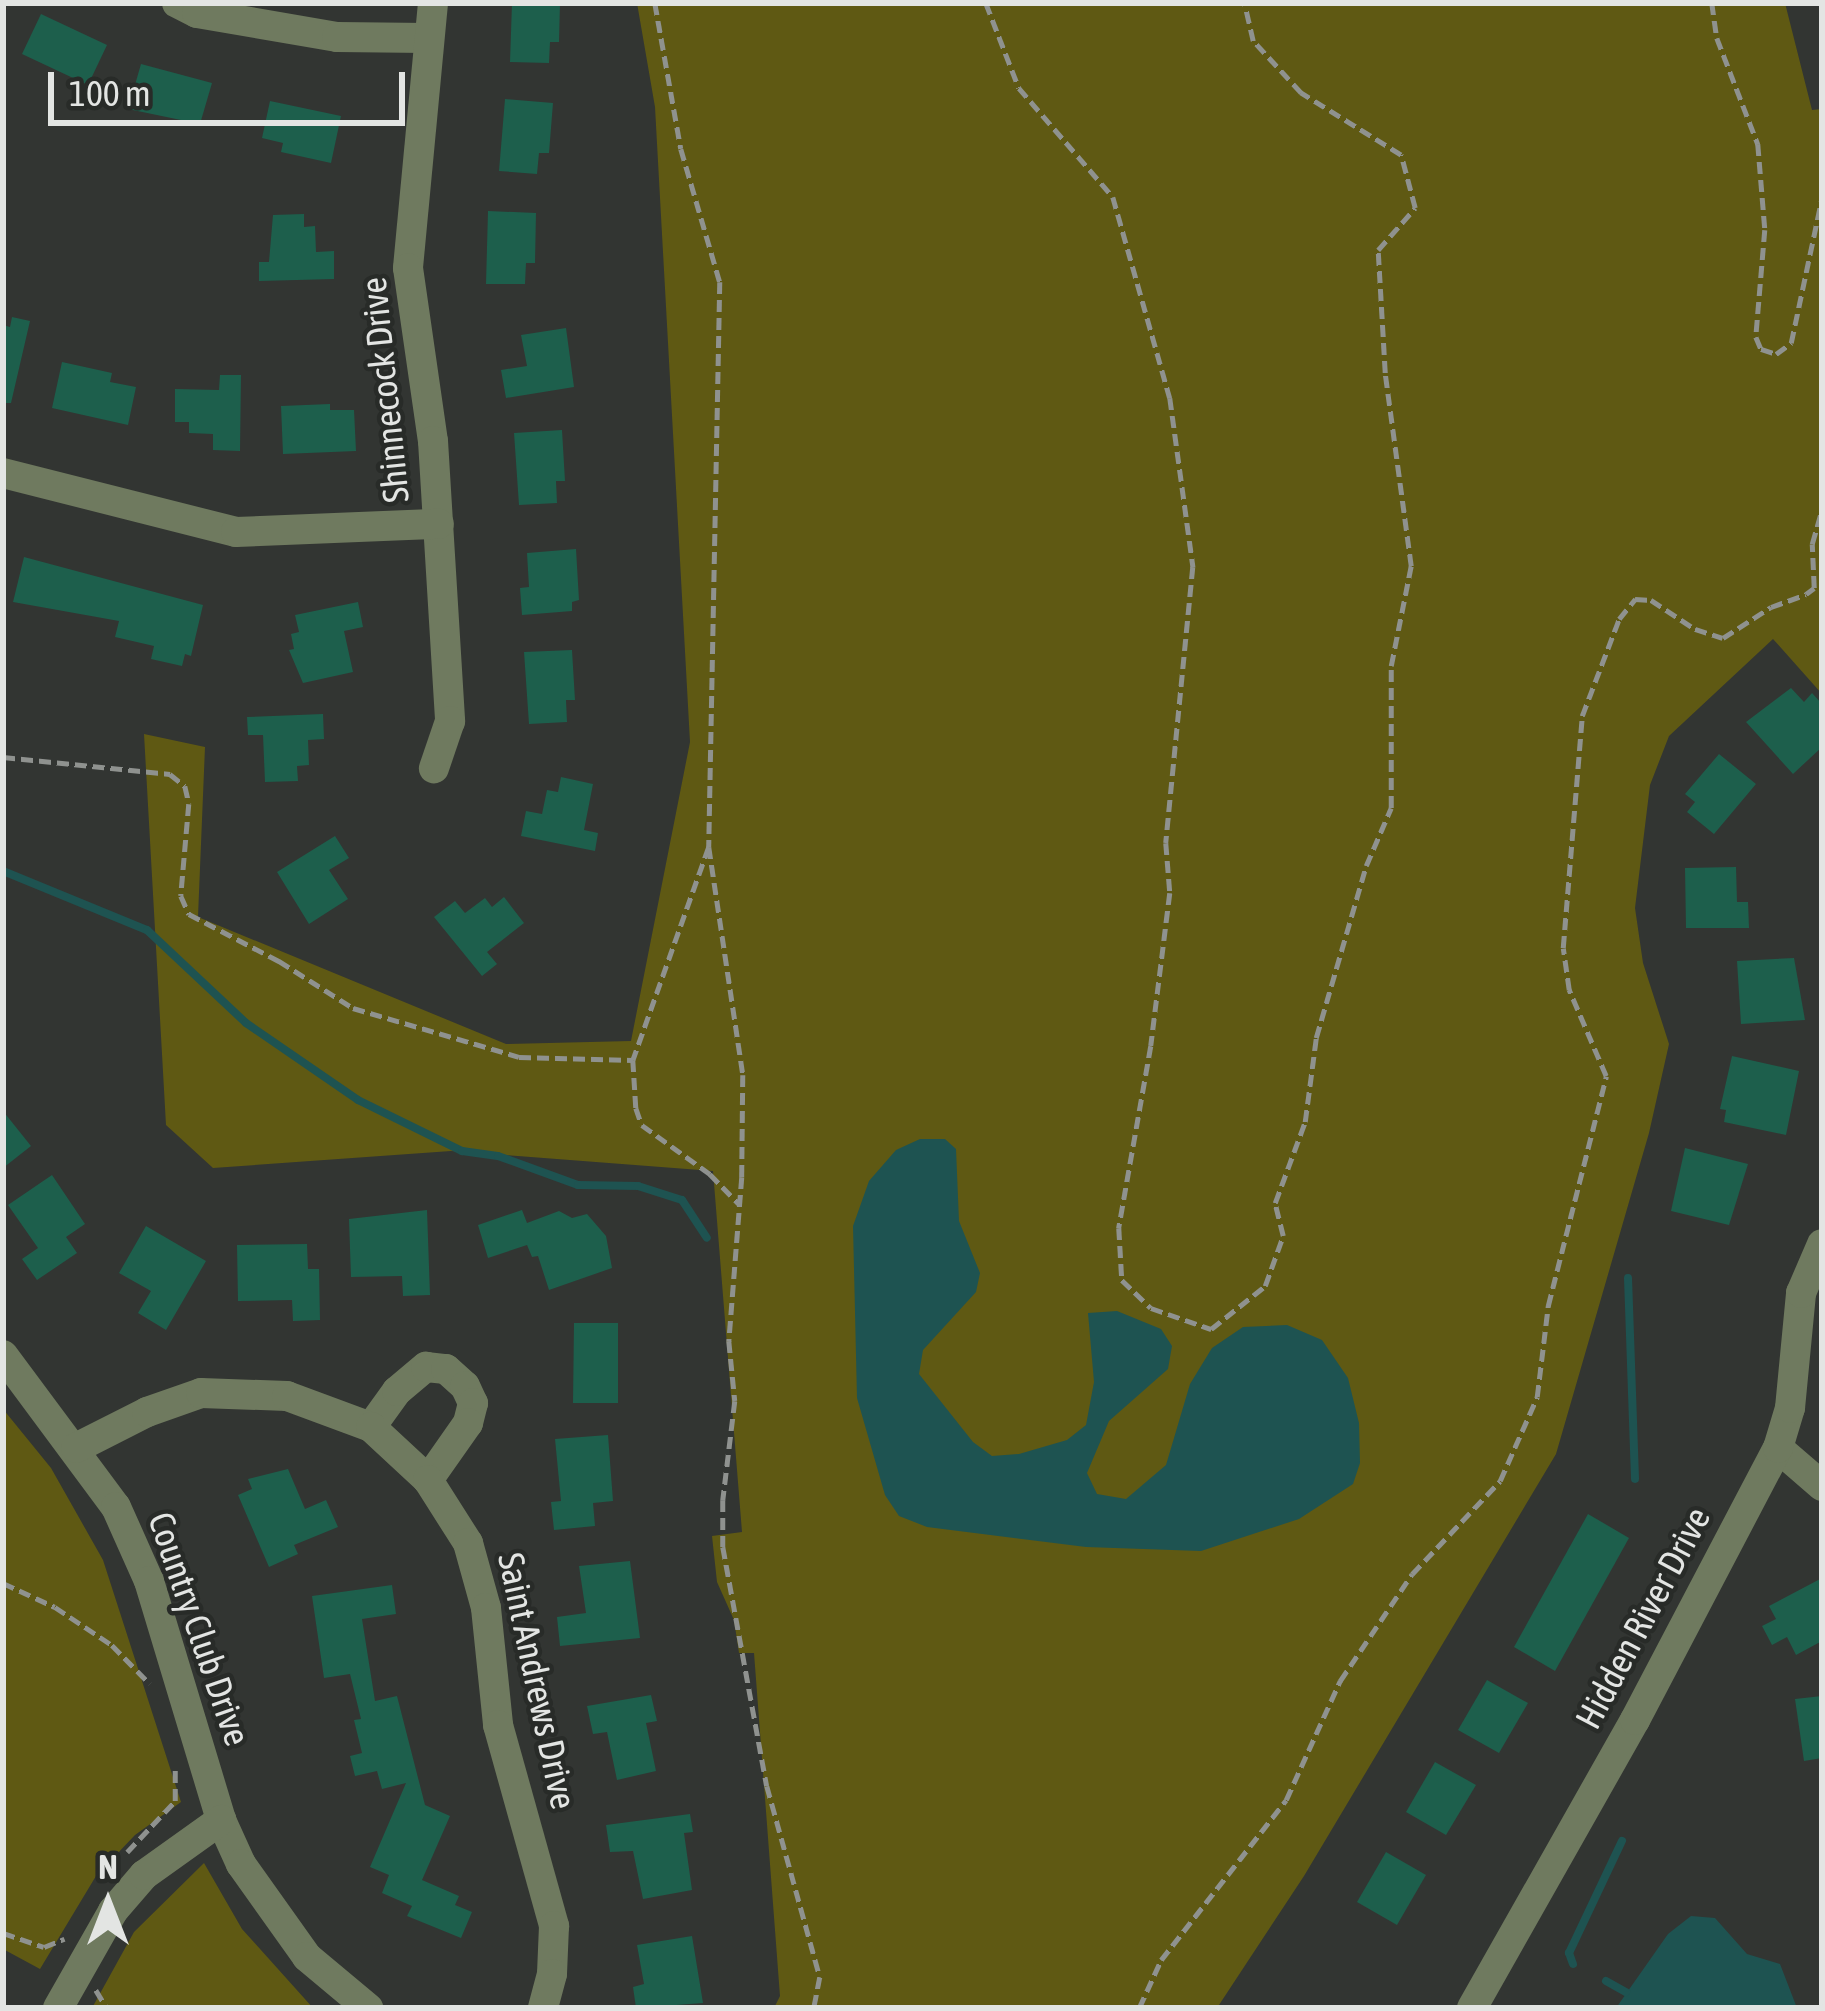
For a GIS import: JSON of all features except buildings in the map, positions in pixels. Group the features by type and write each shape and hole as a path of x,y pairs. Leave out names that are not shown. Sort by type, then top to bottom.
{"street":[{"path":"177,3 197,13 337,38 427,38"},
{"name":"Shinnecock Drive","path":"434,3 427,38 430,82 408,268 439,524 450,721 434,768"},
{"path":"3,473 236,532 439,524"},
{"name":"Hidden River Drive","path":"1472,2008 1635,1720 1778,1448 1790,1408 1801,1293 1822,1244"},
{"name":"Country Club Drive","path":"3,1355 116,1507 148,1581 221,1820 241,1864 307,1957 368,2008"},
{"path":"370,1427 397,1391 426,1367 446,1369 465,1386 473,1403 468,1424 428,1480"},
{"name":"Saint Andrews Drive","path":"76,1448 147,1412 201,1393 287,1396 370,1427 428,1480 468,1543 486,1608 498,1725 554,1926 552,1974 543,2008"},
{"path":"1778,1448 1822,1486"},
{"path":"58,2008 113,1911 144,1875 221,1820"}],"path":[{"path":"655,3 681,149 720,282 709,848 740,1028 741,1206 729,1341 734,1401 723,1547 766,1786 820,1977 814,2008"},
{"path":"986,3 1019,88 1113,197 1170,398 1193,566 1166,843 1170,893 1151,1046 1121,1213 1121,1263 1122,1280 1151,1308 1211,1328 1265,1286 1282,1236 1276,1203 1305,1121 1316,1038 1366,866 1390,808 1391,666 1411,566 1385,373 1378,250 1415,208 1401,155 1301,93 1253,41 1244,3"},
{"path":"1712,3 1717,38 1758,144 1764,184 1756,337 1761,349 1776,354 1791,343 1822,197"},
{"path":"1814,588 1812,544 1822,508"},
{"path":"1814,588 1822,594"},
{"path":"1139,2008 1161,1960 1286,1800 1340,1681 1412,1574 1500,1481 1537,1397 1548,1306 1606,1076 1569,990 1564,948 1582,716 1619,619 1635,599 1651,600 1695,629 1723,638 1814,588"},
{"path":"3,757 170,774 185,786 189,804 182,896 188,914 279,961 353,1008 519,1057 633,1060"},
{"path":"709,848 633,1060 642,1126 710,1174 741,1206"},
{"path":"3,1583 55,1606 112,1645 139,1668 156,1698"},
{"path":"119,1862 175,1801 174,1763"},
{"path":"3,1933 44,1947 61,1943 74,1924"}],"shaded area":[{"path":"637,3 1785,3 1812,110 1822,109 1822,694 1773,639 1669,736 1650,785 1635,908 1643,963 1669,1044 1649,1133 1556,1454 1304,1876 1217,2008 774,2008 780,1996 754,1653 739,1653 734,1620 717,1582 712,1536 742,1532 713,1171 451,1151 213,1168 166,1125 144,734 205,747 198,917 506,1044 631,1041 690,742 655,107"},
{"path":"3,1409 51,1468 103,1560 181,1802 135,1835 96,1876 40,1969 3,1949"},
{"path":"204,1863 242,1929 313,2008 92,2008 134,1932"}],"water":[{"path":"920,1139 945,1139 956,1149 959,1221 980,1273 976,1292 923,1350 919,1374 973,1442 992,1456 1019,1454 1067,1440 1086,1425 1094,1382 1088,1313 1117,1311 1161,1329 1172,1346 1168,1369 1109,1421 1087,1473 1097,1494 1126,1499 1166,1465 1190,1384 1212,1348 1243,1327 1287,1325 1322,1340 1348,1378 1359,1423 1360,1463 1353,1484 1299,1519 1201,1551 1086,1547 927,1527 899,1516 885,1495 857,1398 853,1226 869,1181 896,1150"},
{"path":"1691,1916 1715,1918 1747,1954 1780,1964 1797,2008 1616,2008 1668,1934"}],"waterway":[{"path":"3,871 147,930 246,1023 358,1100 462,1151 498,1156 578,1185 638,1186 682,1200 707,1238"},
{"path":"1628,1278 1635,1479"},
{"path":"1573,1964 1569,1953 1622,1841"},
{"path":"1606,1981 1626,1992"}]}
